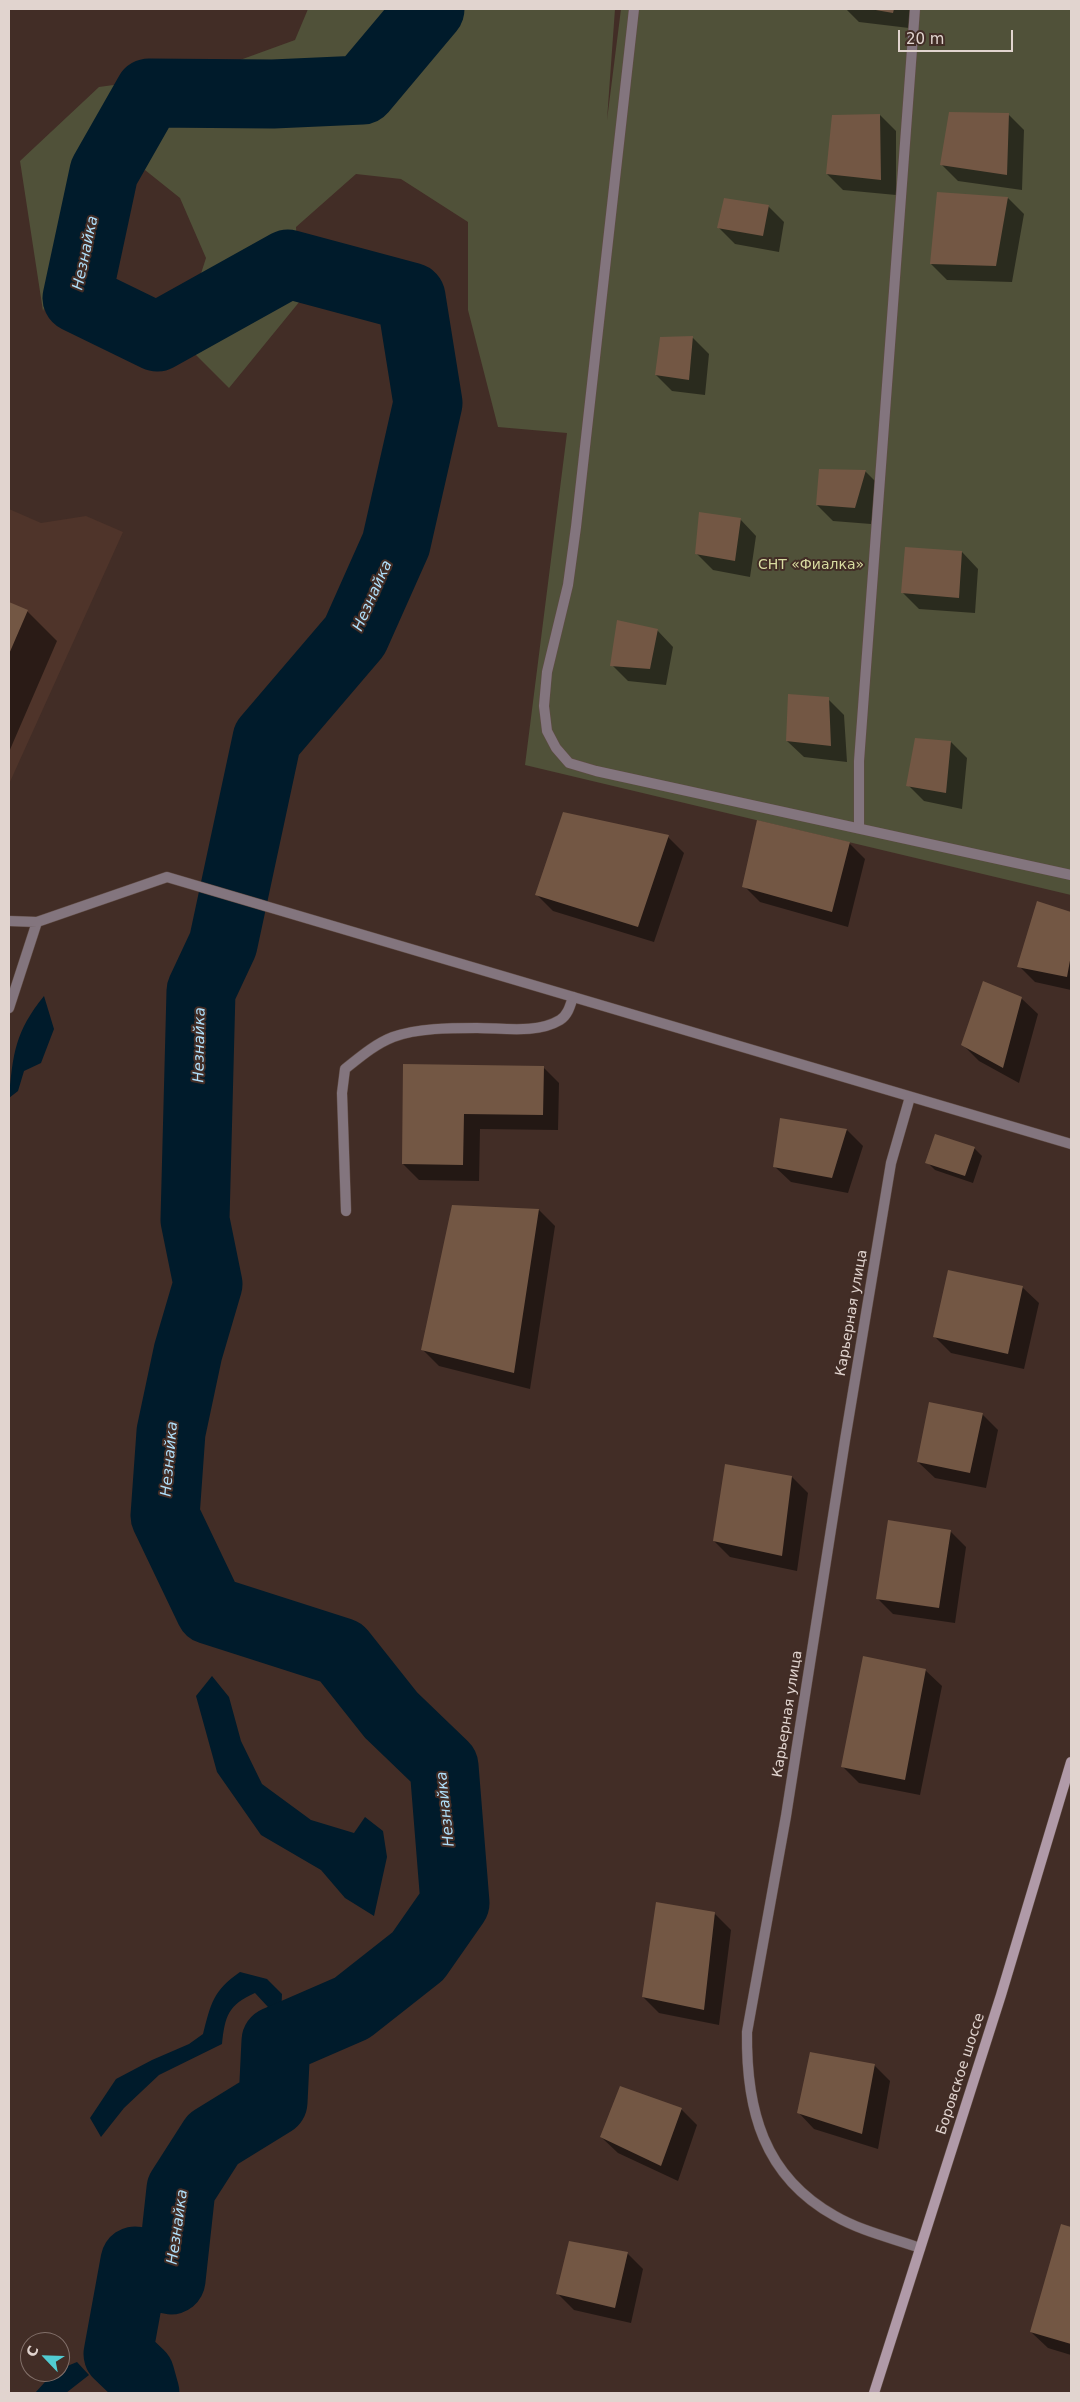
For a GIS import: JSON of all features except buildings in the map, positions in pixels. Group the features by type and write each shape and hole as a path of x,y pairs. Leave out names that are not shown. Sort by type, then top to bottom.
{"main road":[{"name":"Боровское шоссе","path":"874,2393 1001,1995 1071,1762"}],"street":[{"path":"634,9 576,527 568,585 547,672 544,706 546,731 556,748 569,763 596,771 1071,875"},
{"path":"859,828 859,761 915,9"},
{"path":"9,921 36,922 167,877 1071,1144"},
{"path":"9,1008 36,922"},
{"path":"346,1211 342,1093 346,1069 365,1052 393,1037 424,1031 477,1028 528,1029 560,1020 568,1012 574,997"},
{"name":"Карьерная улица","path":"910,1097 891,1163 786,1816 747,2032 747,2058 749,2088 756,2119 765,2145 780,2170 805,2196 834,2216 920,2248"}],"shaded area":[{"path":"9,509 41,523 86,516 123,532 9,784"}],"green space":[{"name":"СНТ «Фиалка»","path":"308,9 615,9 607,120 621,9 1071,9 1071,895 525,765 567,433 498,427 468,310 468,222 401,179 356,174 296,227 300,301 229,388 180,339 206,258 180,198 145,170 66,246 43,311 20,161 99,87 207,72 295,40"}],"water":[{"path":"44,996 54,1029 41,1063 24,1071 18,1091 9,1098 14,1055 21,1032"},
{"path":"212,1676 229,1697 241,1741 262,1784 311,1820 354,1833 365,1817 383,1831 387,1857 374,1916 345,1898 321,1870 261,1835 217,1772 196,1696"},
{"path":"240,1972 267,1979 282,1994 281,2016 273,2033 263,2033 268,2007 255,1993 246,1997 233,2007 230,2012 222,2044 159,2075 124,2108 101,2137 90,2118 116,2079 152,2060 189,2044 203,2034 214,1998 224,1985"},
{"path":"77,2362 89,2375 66,2393 35,2393 45,2382 70,2382 70,2365"}],"waterway":[{"name":"Незнайка","path":"145,2393 140,2375 118,2354 135,2261 171,2280 181,2189 213,2139 273,2102 276,2041 352,2008 418,1956 455,1903 444,1766 391,1715 341,1652 210,1610 165,1516 171,1432 188,1352 208,1284 195,1220 201,991 223,944 267,739 355,636 396,544 428,403 411,297 288,264 157,337 77,298 104,172 149,93 273,94 362,90 430,9"}]}
